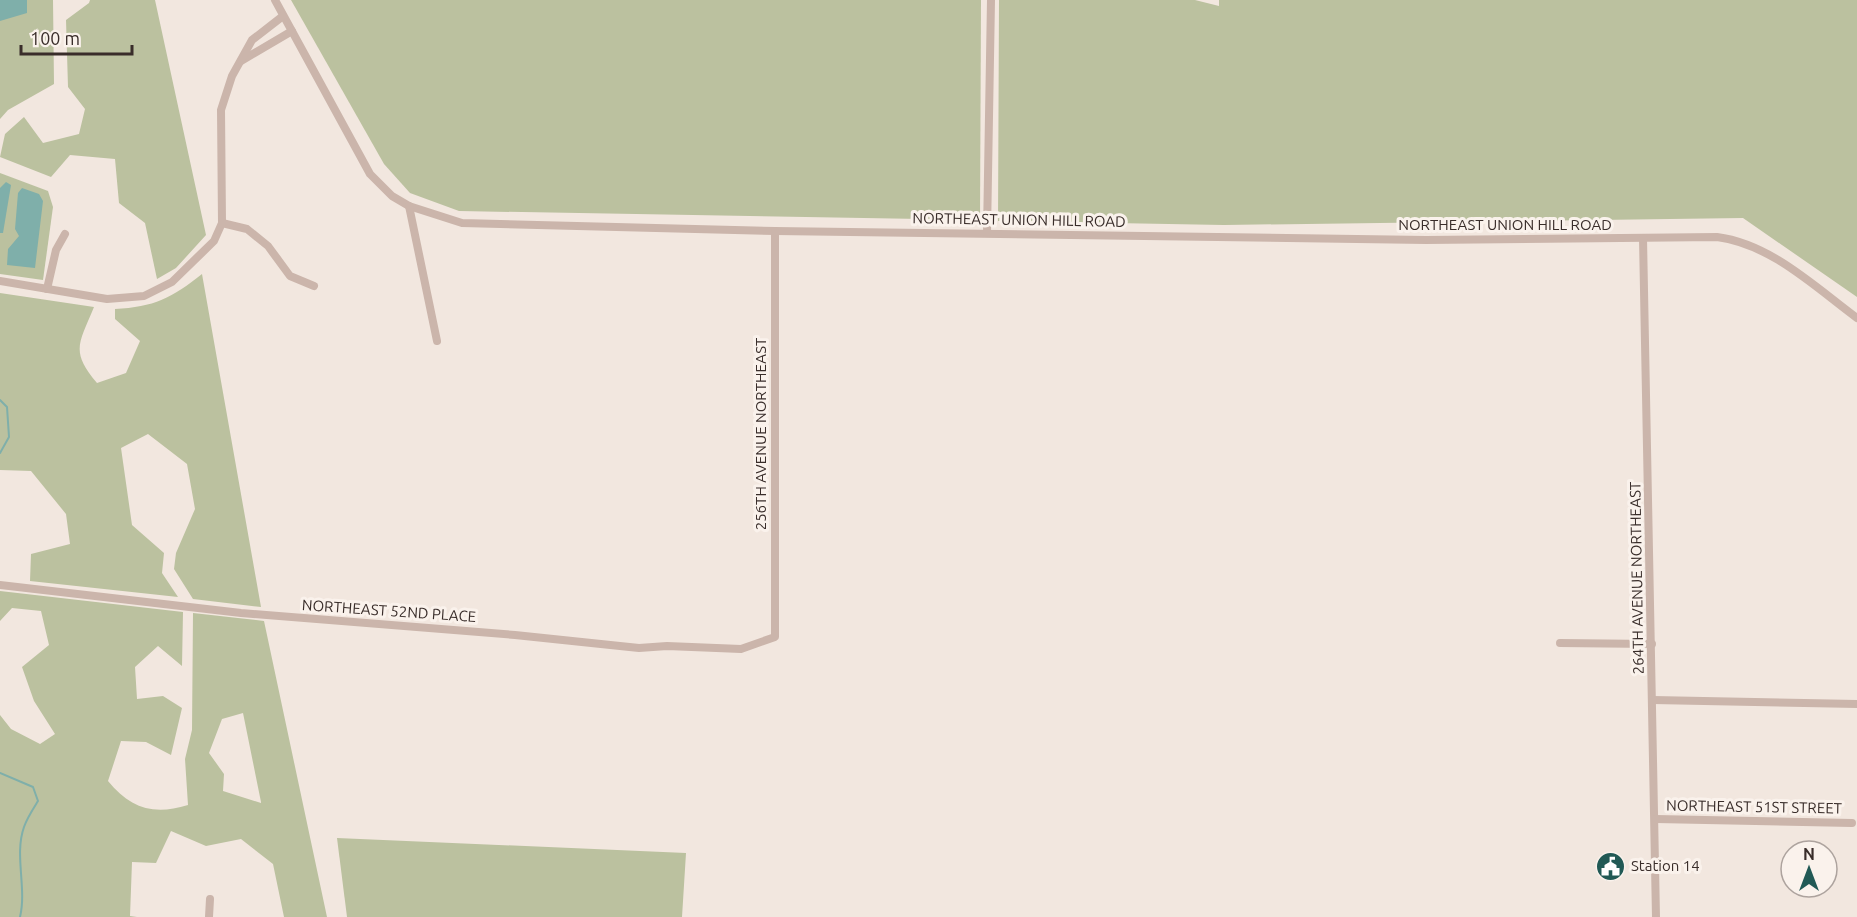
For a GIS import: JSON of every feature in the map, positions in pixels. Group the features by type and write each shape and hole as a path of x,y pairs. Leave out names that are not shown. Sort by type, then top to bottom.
{"street":[{"name":"NORTHEAST UNION HILL ROAD","path":"275,0 360,160 381,186 409,206 462,223 776,231 1426,240 1717,237 1746,243 1772,256 1857,318"},
{"path":"987,233 991,0"},
{"path":"0,281 107,299 144,296 172,282 214,241 222,223 221,110 252,40 284,16"},
{"path":"241,61 292,32"},
{"path":"409,206 437,341"},
{"path":"222,223 247,229 268,246 290,276 314,286"},
{"name":"256TH AVENUE NORTHEAST","path":"775,637 776,231"},
{"path":"46,289 56,250 65,234"},
{"name":"264TH AVENUE NORTHEAST","path":"1643,238 1656,819 1656,917"},
{"name":"NORTHEAST 52ND PLACE","path":"0,585 241,613 515,634 639,648 667,646 741,649 775,637"},
{"path":"1560,643 1652,644"},
{"path":"1653,700 1857,704"},
{"name":"NORTHEAST 51ST STREET","path":"1656,819 1852,823"},
{"path":"209,917 210,899"}],"green space":[{"path":"0,0 53,0 54,84 8,110 0,119"},
{"path":"90,0 155,0 206,235 176,268 157,279 145,223 119,203 115,159 70,155 51,177 0,157 5,134 24,117 43,143 79,134 85,109 68,87 66,20"},
{"path":"291,0 981,0 980,220 459,211 410,193 384,164"},
{"path":"999,0 1195,0 1219,6 1219,0 1857,0 1857,297 1743,218 1224,225 998,221"},
{"path":"0,173 48,191 53,207 43,280 0,274"},
{"path":"202,274 261,607 193,599 174,569 176,553 195,509 187,464 148,434 121,448 132,525 164,553 162,573 178,597 30,581 31,554 70,544 66,514 31,471 0,470 0,293 94,307 81,339 80,355 97,383 126,373 140,341 115,319 115,309 141,306 162,300"},
{"path":"0,591 183,612 182,666 158,646 135,667 137,699 163,696 182,708 171,755 146,742 121,741 108,781 125,798 134,803 143,807 164,810 188,805 185,759 192,730 193,613 264,621 327,917 284,917 273,864 241,839 206,846 171,831 156,863 132,862 130,916 137,917 0,917 0,715 11,729 40,744 55,734 34,701 22,667 49,645 41,611 12,608 0,621","holes":["243,713 261,803 223,791 224,774 209,753 222,719"]},
{"path":"337,838 686,853 682,917 347,917"}],"water":[{"path":"0,0 27,0 27,13 0,21"},
{"path":"6,182 11,185 3,233 0,233 0,188"},
{"path":"22,188 39,194 43,201 35,268 7,265 8,249 19,236 15,229 18,193"}],"waterway":[{"path":"0,400 7,407 9,437 0,453"},
{"path":"0,773 33,787 38,801 27,820 21,838 22,906 20,917"}],"place":[{"name":"Station 14","path":"1610,866"}]}
